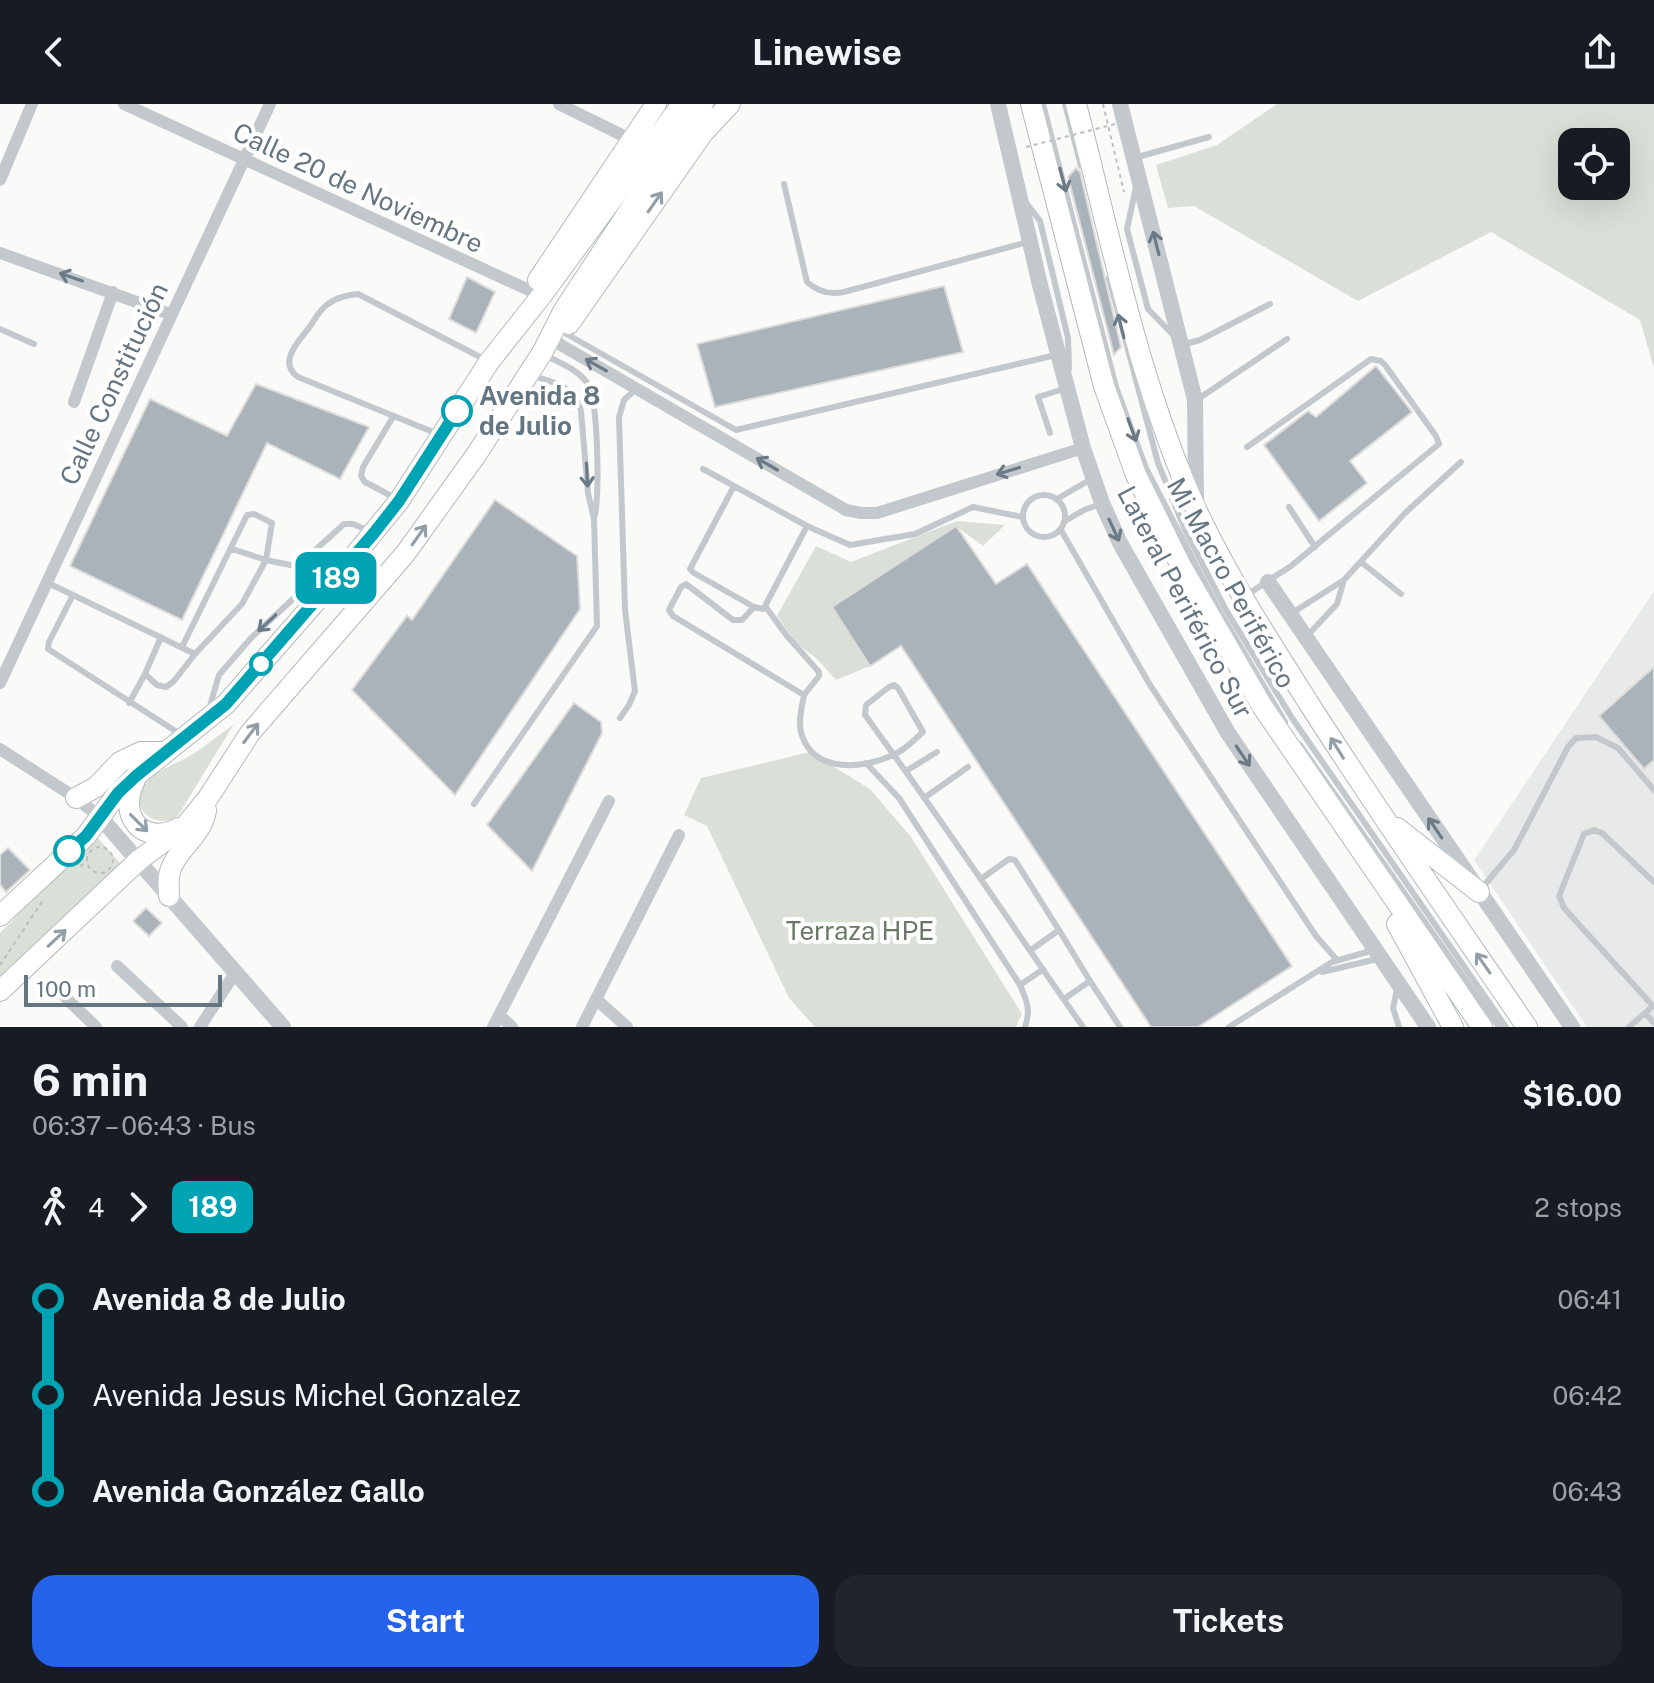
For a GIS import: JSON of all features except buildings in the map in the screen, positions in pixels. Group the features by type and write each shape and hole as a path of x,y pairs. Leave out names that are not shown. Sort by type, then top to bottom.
{"main road":[{"path":"510,334 531,291 656,104"},
{"path":"0,916 86,836 118,793 136,776 226,704 374,533 399,501 489,362 682,104"},
{"path":"553,342 564,310 683,129 703,104"},
{"path":"0,991 139,860 186,825 208,798 250,733 405,554 476,455 528,374 703,133 730,104"},
{"path":"1031,104 1104,386 1136,475 1181,566 1262,706 1482,1027"},
{"path":"1076,104 1139,350 1162,422 1196,508 1242,598 1380,815 1527,1027"},
{"path":"76,798 96,787 120,762 141,752 165,752"},
{"path":"136,776 128,792 127,803 137,825 159,835 186,825"},
{"path":"169,896 169,874 205,820 208,798"},
{"path":"1380,815 1479,892"},
{"path":"1347,832 1453,1027"}],"street":[{"path":"0,180 32,104"},
{"name":"Calle 20 de Noviembre","path":"124,104 531,291"},
{"name":"Calle Constitución","path":"0,683 270,104"},
{"path":"559,104 632,140"},
{"name":"Lateral Periférico Sur","path":"998,104 1083,448 1120,543 1228,733 1428,1027"},
{"path":"1120,104 1195,400 1196,508"},
{"path":"0,253 170,314"},
{"path":"74,402 113,292"},
{"path":"553,342 846,510 877,513 1083,448"},
{"path":"1268,582 1572,1027"},
{"path":"0,749 100,817 283,1027"},
{"path":"512,1027 496,1021 609,801"},
{"path":"582,1027 679,835"},
{"path":"117,966 182,1027"},
{"path":"200,1027 235,973"},
{"path":"66,998 96,1027"},
{"path":"596,999 627,1027"}],"lane":[{"name":"Mi Macro Periférico","path":"1043,104 1116,387 1146,468 1220,612 1282,718 1499,1027"},
{"path":"1065,104 1084,178"},
{"path":"1134,158 1209,137"},
{"path":"1139,175 1127,229 1148,309 1182,345 1200,340 1270,304"},
{"path":"784,184 807,282 827,292 844,292 1030,241"},
{"path":"1019,195 1040,221 1068,338 1069,396 1038,397 1050,433"},
{"name":"Mi Macro Periférico","path":"1107,268 1158,463 1185,530 1226,610 1292,718 1506,1027"},
{"path":"441,435 293,373 289,364 293,349 324,306 358,294 489,362"},
{"path":"0,329 34,344"},
{"path":"1195,400 1287,339"},
{"path":"553,342 736,430 1058,354"},
{"path":"553,342 587,381 590,389 599,495 594,519"},
{"path":"1242,598 1315,547 1439,444 1385,365 1371,359 1247,447"},
{"path":"474,804 597,626 594,519 588,493 579,402 567,388 528,374"},
{"path":"620,718 635,691 625,610 619,417 624,400 637,388"},
{"path":"393,417 363,467 361,476 365,482 399,501"},
{"path":"1290,614 1344,580 1405,513 1461,462"},
{"path":"703,469 807,526 854,545 915,534 973,507 1022,517"},
{"path":"1057,499 1093,478"},
{"path":"734,486 690,569 754,607 763,609 765,606 807,526"},
{"path":"1047,495 1057,499 1064,508 1065,521 1061,530 1047,538 1037,537 1025,527 1023,508 1035,496 1047,495"},
{"path":"1065,521 1102,503"},
{"path":"1289,507 1315,547"},
{"path":"145,674 157,685 166,687 242,604 266,560 272,523 254,514 247,515 182,647"},
{"path":"232,549 295,566 344,524 353,524 374,533"},
{"path":"1061,530 1150,685 1316,936 1337,960"},
{"path":"1361,562 1401,594"},
{"path":"1306,638 1337,604 1344,580"},
{"path":"48,583 195,654"},
{"path":"754,607 742,620 733,620 686,584 682,585 669,610 673,616 804,695"},
{"path":"73,595 48,649 186,737"},
{"path":"765,606 819,672 804,695 801,730 804,740 822,759 848,768 894,755 923,730 898,688 894,685 866,705 863,711 894,755 906,771 1031,950 1083,1027"},
{"path":"129,703 161,637"},
{"path":"1479,892 1514,850 1568,747 1576,738 1596,737 1618,748 1654,790"},
{"path":"906,771 937,752"},
{"path":"866,763 905,808 1020,985 1028,1003 1029,1015 1025,1027"},
{"path":"924,798 968,767"},
{"path":"1629,1027 1653,1006 1564,908 1559,896 1584,834 1594,830 1602,833 1654,882"},
{"path":"981,879 1009,859 1015,860 1120,1027"},
{"path":"1031,950 1059,930"},
{"path":"1229,1027 1337,960 1377,954"},
{"path":"1318,973 1377,954"},
{"path":"1020,985 1042,970"},
{"path":"1064,999 1090,981"},
{"path":"1398,985 1393,1008 1399,1027"},
{"path":"1645,1013 1654,1023"}],"path":[{"path":"1103,104 1130,216"},
{"path":"1026,147 1115,124"},
{"path":"77,867 87,862 91,850 100,847 104,847 113,857 112,866 102,873 94,872 87,862"},
{"path":"0,965 44,898"}],"shaded area":[{"path":"1654,591 1654,1027 1587,1027 1474,860"}],"green space":[{"path":"1277,104 1654,104 1654,368 1640,320 1491,232 1358,301 1194,206 1168,208 1156,165 1217,145"},
{"path":"957,521 1005,525 983,546 956,526 832,607 870,666 836,680 816,658 797,644 777,616 816,546 851,562"},
{"path":"234,724 177,817 160,821 146,814 139,801 140,793 149,779 193,754"},
{"name":"Terraza HPE","path":"810,752 870,789 911,837 1022,1014 1016,1027 815,1027 789,998 707,826 684,815 701,778"},
{"path":"96,836 120,863 0,981 0,933"}],"bus line":[{"name":"189","path":"69,851 86,836 118,793 136,776 226,704 374,533 399,501 457,411"}],"place":[{"name":"Avenida 8 de Julio","path":"457,411"}]}
